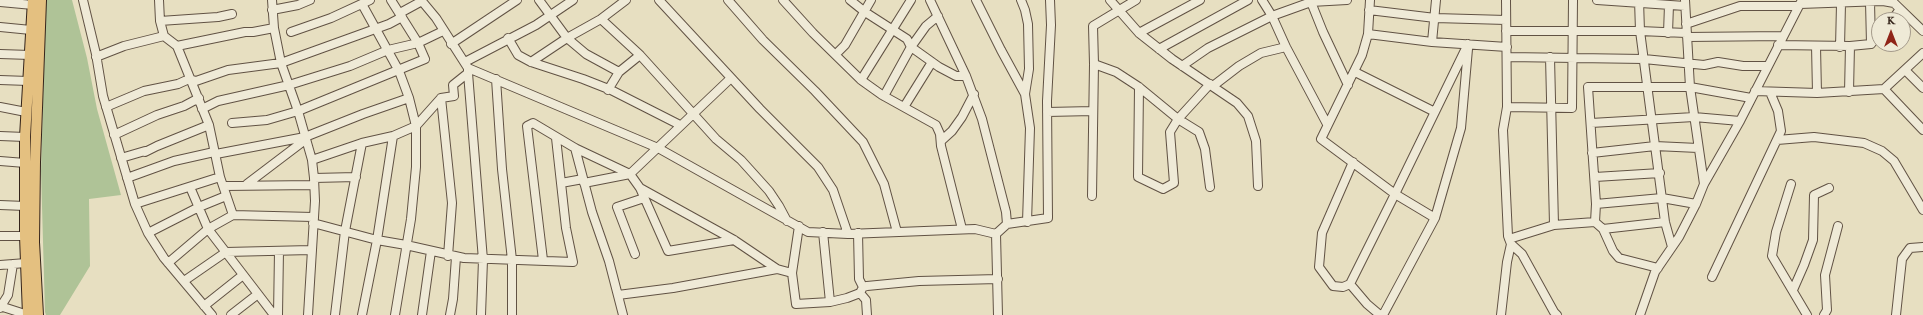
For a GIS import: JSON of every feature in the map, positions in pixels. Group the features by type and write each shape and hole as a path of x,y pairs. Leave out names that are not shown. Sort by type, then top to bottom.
{"main road":[{"path":"28,315 25,236 25,137 31,30 36,2"},
{"path":"36,2 34,242 38,315"}],"street":[{"path":"83,0 106,107 135,204 148,233 168,263 212,315"},
{"path":"159,0 160,21 164,36 177,46 189,79 199,98 209,125 220,177 233,215"},
{"path":"272,0 274,28 281,63 298,111 312,160 314,181 313,220 308,315"},
{"path":"272,10 298,5 310,0"},
{"path":"232,123 267,120 298,111 399,71 425,59 418,43 391,0"},
{"path":"451,44 516,0"},
{"path":"539,0 567,38 586,54 619,72"},
{"path":"312,160 362,143 393,136 416,126 441,98 454,96 453,84 467,68 508,38 536,25 573,0"},
{"path":"531,62 567,38 602,19 626,0"},
{"path":"659,0 731,78 818,167 834,190 848,234"},
{"path":"728,0 763,40 820,96 863,142 884,184 897,232"},
{"path":"783,0 813,33 862,80 884,96 936,125 940,134 962,229"},
{"path":"850,0 865,12 908,39 911,47 932,62 956,76 966,76"},
{"path":"836,54 845,45 871,0"},
{"path":"862,80 912,0"},
{"path":"930,0 974,94 1006,212 1007,224"},
{"path":"976,0 1025,94"},
{"path":"1021,0 1028,24 1029,69 1025,94 1030,128 1027,222"},
{"path":"996,234 1007,224 1048,218 1047,112 1051,25 1050,0"},
{"path":"1110,0 1139,33 1182,66 1237,103 1248,116 1256,141 1258,186"},
{"path":"1092,196 1094,64 1093,26 1136,0"},
{"path":"1139,33 1200,0"},
{"path":"1159,49 1248,0"},
{"path":"1262,0 1272,16 1286,47 1327,124"},
{"path":"1182,66 1208,48 1272,16 1311,2 1347,0"},
{"path":"1370,0 1368,34 1362,55 1321,139 1395,194 1435,218"},
{"path":"1432,42 1436,0"},
{"path":"1501,315 1510,241 1503,130 1507,108 1508,57 1506,0"},
{"path":"1507,108 1572,108 1573,0"},
{"path":"1597,0 1639,1 1669,5 1685,3 1690,87 1704,184"},
{"path":"106,107 144,91 178,84 189,79 196,81 228,70 281,63 376,29 424,1 467,68 483,260 481,315"},
{"path":"1639,1 1640,31 1660,173 1665,222 1672,247"},
{"path":"0,2 36,2"},
{"path":"291,32 331,18 366,2 376,29 399,71 409,98 416,126 416,167 396,315"},
{"path":"1311,2 1323,32 1348,85"},
{"path":"1870,2 1871,23"},
{"path":"1686,24 1740,6 1754,3 1841,4 1883,2 1894,3 1923,31"},
{"path":"1640,315 1658,268 1672,247 1696,204 1704,184 1740,121 1800,3"},
{"path":"1840,47 1841,4"},
{"path":"1668,33 1669,5"},
{"path":"1369,10 1435,18 1506,20"},
{"path":"160,21 218,17 232,14"},
{"path":"884,96 911,47 926,26 938,16"},
{"path":"602,19 640,55 716,139 741,160 768,191 788,220"},
{"path":"0,27 31,30"},
{"path":"177,46 245,32 254,32 274,28"},
{"path":"202,108 218,101 289,85 350,66 388,50 418,43 443,31"},
{"path":"1506,32 1640,31 1686,35 1783,36"},
{"path":"1368,34 1432,42 1507,47"},
{"path":"96,57 124,46 164,36"},
{"path":"508,38 518,55 531,62 608,90 680,125"},
{"path":"1353,162 1322,233 1319,268 1333,286 1343,287 1350,284 1468,44"},
{"path":"1384,315 1435,218 1462,128 1468,44"},
{"path":"1778,45 1840,47 1871,44"},
{"path":"1816,46 1817,93"},
{"path":"1849,92 1850,46"},
{"path":"1139,88 1138,177 1163,189 1174,183 1170,132 1178,120 1212,85 1243,64 1261,53 1286,47"},
{"path":"1594,222 1596,204 1595,177 1588,87 1690,87 1753,94 1770,92 1849,92 1884,89 1923,53"},
{"path":"0,54 30,55"},
{"path":"608,90 619,72 640,55"},
{"path":"1508,57 1644,59 1689,62 1704,65 1718,62 1743,66 1767,66"},
{"path":"1550,58 1554,225"},
{"path":"904,107 932,62"},
{"path":"1094,64 1116,72 1139,88 1178,120 1199,132 1205,149 1210,187"},
{"path":"467,68 658,148 808,232 848,234 975,229 996,234"},
{"path":"1905,70 1923,88"},
{"path":"1355,72 1435,112"},
{"path":"561,183 630,174 658,148 691,113 731,78"},
{"path":"496,79 502,169 512,260 512,315"},
{"path":"0,80 28,82"},
{"path":"1884,89 1922,126"},
{"path":"1712,277 1781,131 1781,122 1770,92"},
{"path":"941,141 952,131 962,117 974,94"},
{"path":"114,134 157,114 184,106 199,98"},
{"path":"127,178 174,161 305,138 363,114 409,98"},
{"path":"441,98 452,203 453,300 450,315"},
{"path":"0,107 26,112"},
{"path":"1047,112 1093,110"},
{"path":"1591,123 1652,118 1694,117 1740,121"},
{"path":"543,260 527,126 533,123 575,148 630,174 640,188 668,251 734,240"},
{"path":"120,158 145,152 209,125"},
{"path":"0,136 25,137"},
{"path":"362,315 377,240 393,136"},
{"path":"1777,140 1814,137 1864,143 1882,151 1894,161 1923,210"},
{"path":"247,184 305,138"},
{"path":"168,263 208,229 233,215 313,220 377,240 452,256 483,260 543,260 573,262 566,228 556,138"},
{"path":"335,315 345,231 362,143"},
{"path":"1592,153 1655,146 1698,148"},
{"path":"575,148 609,261 623,315"},
{"path":"0,161 25,163"},
{"path":"1595,177 1660,173"},
{"path":"135,204 220,177"},
{"path":"224,186 356,177"},
{"path":"1791,184 1776,232 1772,256 1807,315"},
{"path":"190,187 208,229 274,315"},
{"path":"640,188 734,240 777,269 792,273"},
{"path":"1793,290 1813,240 1814,195 1829,188"},
{"path":"148,233 199,207 226,196"},
{"path":"635,254 617,207 644,198"},
{"path":"1596,204 1662,198 1696,204"},
{"path":"0,206 25,206"},
{"path":"1510,241 1554,225 1594,222 1603,228 1613,251 1619,258 1658,268"},
{"path":"1603,228 1665,222"},
{"path":"798,226 792,273 796,304 830,302 862,290 919,281 998,278"},
{"path":"1824,315 1826,310 1825,275 1838,226"},
{"path":"823,232 830,302"},
{"path":"858,233 859,279 866,300 867,315"},
{"path":"996,234 998,315"},
{"path":"0,236 25,236"},
{"path":"1510,241 1522,254 1557,315"},
{"path":"1896,315 1902,259 1910,248 1923,247"},
{"path":"184,281 226,252 311,250"},
{"path":"278,251 278,315"},
{"path":"422,315 428,282 431,251"},
{"path":"0,265 26,263"},
{"path":"13,264 8,295 0,307 28,315"},
{"path":"618,295 673,288 777,269"},
{"path":"204,306 243,275"},
{"path":"1350,284 1367,304 1380,315"},
{"path":"231,315 258,294"}],"green space":[{"path":"46,0 72,0 87,58 97,109 121,195 89,199 90,266 60,315 46,315 45,312 41,171"}]}
